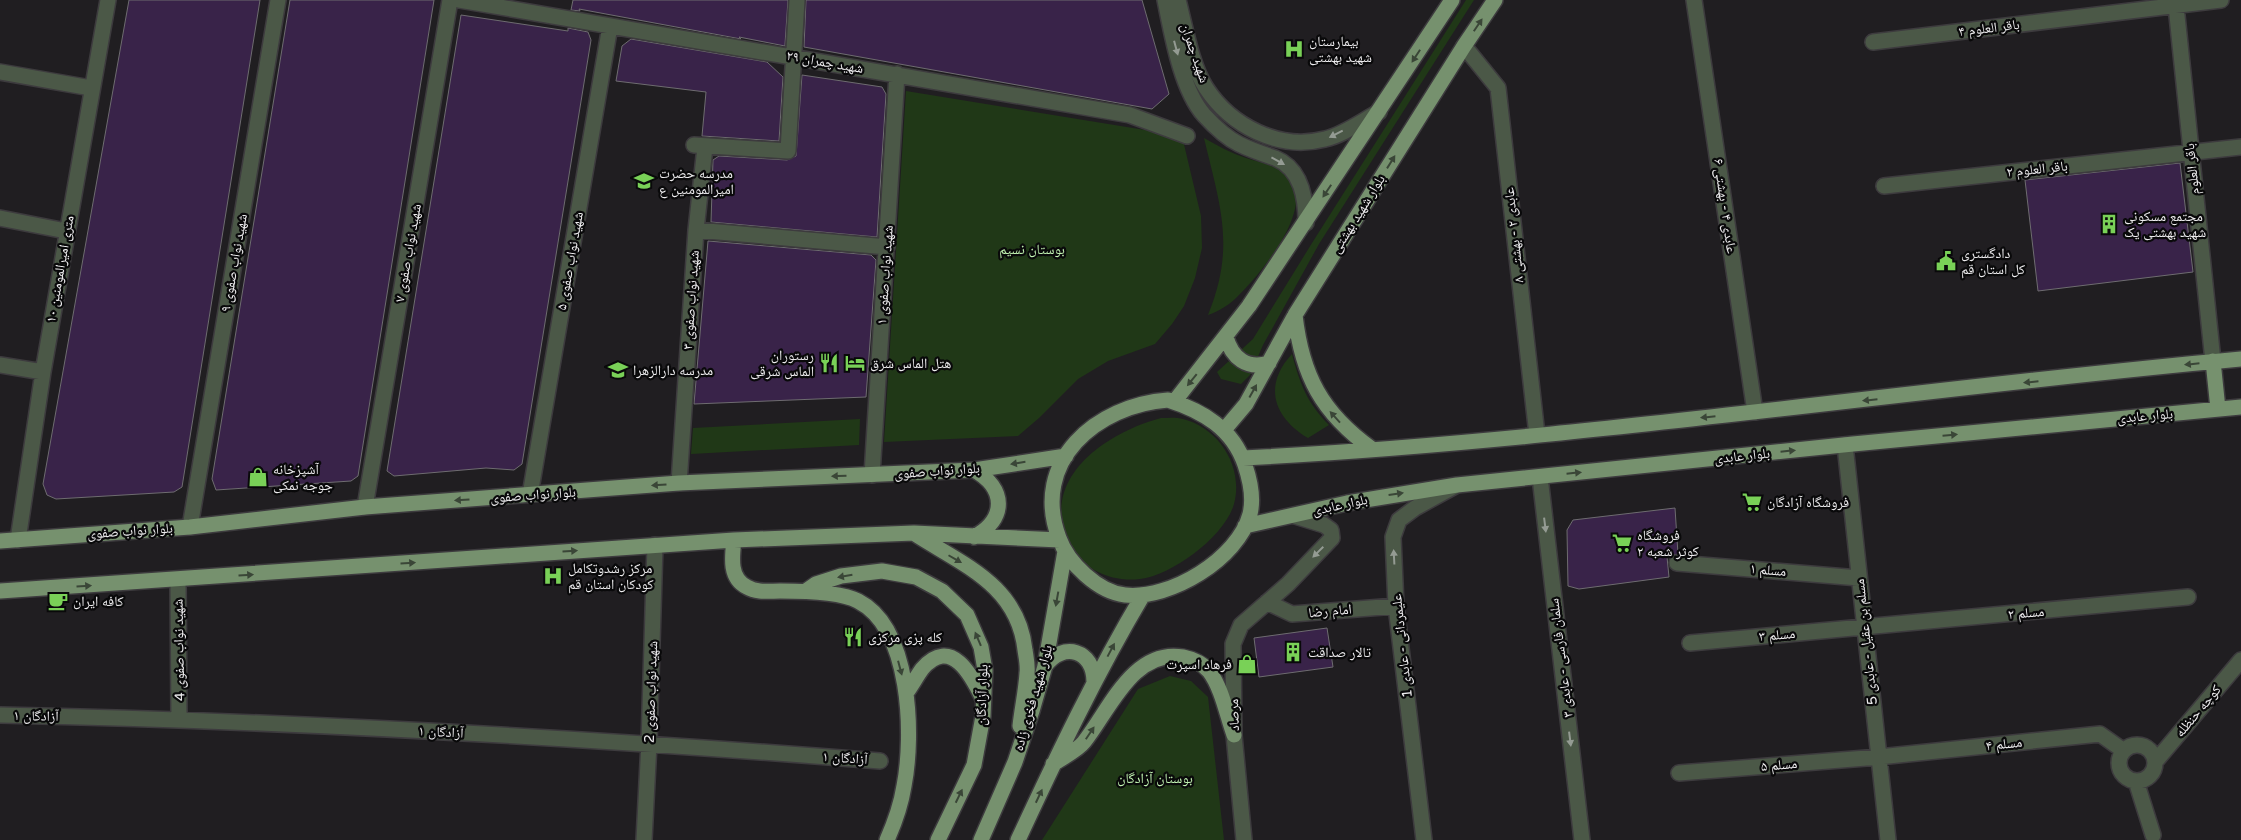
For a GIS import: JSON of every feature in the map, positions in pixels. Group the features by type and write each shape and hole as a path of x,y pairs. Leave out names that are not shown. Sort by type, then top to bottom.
{"main road":[{"path":"1174,402 1226,337 1306,223 1452,0"},
{"name":"بلوار شهید بهشتی","path":"1224,430 1246,404 1295,315 1464,46 1495,0"},
{"path":"1295,315 1298,342 1305,368 1316,392 1331,414 1350,433 1372,449"},
{"path":"1226,337 1229,348 1236,358 1247,364 1259,366 1269,363"},
{"path":"1243,458 1338,453 1537,435 2241,359"},
{"path":"2213,362 2218,410"},
{"path":"1168,400 1189,406 1208,416 1224,430 1243,458 1249,476 1251,494 1250,513 1245,526 1234,543 1219,559 1193,577 1172,588 1143,595 1123,595 1106,588 1076,566 1062,545 1054,523 1052,488 1066,456 1081,436 1098,422 1117,411 1147,401 1168,400"},
{"name":"بلوار عابدی","path":"1245,526 1389,495 1457,486 1844,445 2241,407"},
{"name":"بلوار نواب صفوی","path":"0,541 190,527 366,506 679,483 974,470 1066,456"},
{"path":"974,470 987,477 996,489 999,503 996,518 987,529 974,536"},
{"path":"0,591 734,540 914,533 974,536 1062,545"},
{"path":"914,533 969,567 993,585 1012,606 1024,637 1028,672 1015,762"},
{"path":"734,540 734,573 740,584 760,592 806,591 858,600 878,615 894,646 906,692 908,742 905,784 898,814 887,840"},
{"name":"بلوار شهید فخری زاده","path":"980,840 1015,762 1045,666 1062,545"},
{"name":"بلوار آزادگان","path":"806,591 816,584 841,576 882,571 916,577 942,591 967,615 981,647 986,670 983,716 974,765 938,840"},
{"path":"1018,840 1094,682 1143,595"},
{"path":"1045,666 1056,655 1072,652 1080,654 1092,665 1094,682"},
{"path":"1053,764 1083,743 1120,689 1135,673 1154,662 1172,655 1194,659 1209,672 1217,686 1234,735"},
{"path":"906,692 923,668 934,660 945,657 958,660 968,670 984,701"}],"street":[{"name":"۱۰ متری امیرالمومنین","path":"18,540 66,231 108,0"},
{"name":"شهید نواب صفوی ۹","path":"190,527 278,0"},
{"name":"شهید نواب صفوی ۷","path":"366,506 450,0"},
{"name":"شهید چمران ۲۹","path":"459,0 1130,115 1186,136"},
{"path":"792,56 796,0"},
{"path":"1165,0 1183,73 1203,114 1220,131 1238,144 1277,159 1288,167 1303,189 1306,201 1306,223"},
{"name":"شهید چمران","path":"1178,0 1187,37 1206,87 1240,124 1265,135 1292,143 1309,143 1327,139 1379,112"},
{"name":"عابدی ۴ - بهشتی ۶","path":"1694,0 1755,412"},
{"name":"باقر العلوم ۴","path":"1873,42 2105,7 2176,6 2221,0"},
{"name":"باقر العلوم","path":"2176,6 2213,362"},
{"name":"شهید نواب صفوی ۵","path":"530,495 610,26"},
{"name":"عابدی ۲ - بهشتی ۸","path":"1464,46 1498,88 1537,435"},
{"name":"شهید نواب صفوی ۳","path":"679,483 696,230 699,146 788,151 792,56"},
{"path":"0,72 91,88"},
{"name":"شهید نواب صفوی ۱","path":"872,475 897,74"},
{"name":"باقر العلوم ۲","path":"1884,186 2241,147"},
{"path":"0,218 66,231"},
{"path":"696,230 886,247"},
{"path":"0,365 43,372"},
{"name":"مسلم بن عقیل - عابدی 5","path":"1844,445 1888,840"},
{"name":"سلمان فارسی - عابدی ۳","path":"1540,477 1582,840"},
{"name":"علیمردانی - عابدی 1","path":"1424,840 1396,606 1393,537 1399,520 1415,508 1457,486"},
{"name":"مرصاد","path":"1244,840 1234,735 1233,644 1241,625 1332,538 1331,530 1324,525 1295,516"},
{"name":"شهید نواب صفوی 2","path":"644,840 650,743 655,545"},
{"name":"مسلم ۱","path":"1678,563 1859,578"},
{"name":"شهید نواب صفوی 4","path":"178,580 179,719"},
{"name":"مسلم ۲","path":"1865,628 2188,597"},
{"name":"امام رضا","path":"1267,602 1292,614 1396,606"},
{"name":"مسلم ۳","path":"1690,643 1865,628"},
{"name":"کوچه حنظله","path":"2155,762 2241,660"},
{"name":"آزادگان ۱","path":"0,716 179,719 650,743 880,760"},
{"name":"مسلم ۴","path":"1879,757 2100,734 2124,751"},
{"path":"2139,745 2147,748 2155,762 2152,772 2146,778 2136,781 2128,779 2122,774 2119,766 2120,758 2124,751 2131,746 2139,745"},
{"name":"مسلم ۵","path":"1679,773 1879,757"},
{"path":"2136,781 2153,838"}],"green space":[{"path":"1466,0 1474,0 1319,244 1263,345 1250,375 1241,384 1221,379 1217,372 1253,339"},
{"name":"بوستان نسیم","path":"906,91 1182,136 1201,216 1202,248 1195,278 1184,306 1155,344 1108,361 1078,379 1018,436 884,442"},
{"path":"1204,138 1235,154 1270,165 1281,171 1290,179 1296,192 1295,207 1290,224 1270,258 1234,300 1224,308 1208,315 1217,290 1223,247 1220,206"},
{"path":"1292,354 1305,392 1315,409 1329,425 1308,438 1296,430 1287,420 1276,400 1277,377"},
{"path":"1161,418 1180,418 1196,424 1218,440 1226,451 1232,463 1236,490 1234,504 1229,516 1209,541 1196,552 1182,562 1153,576 1134,580 1117,578 1096,571 1085,564 1076,554 1064,531 1061,509 1065,490 1074,472 1104,444 1142,424"},
{"path":"860,419 859,445 691,454 693,428"},
{"name":"بوستان آزادگان","path":"1170,676 1191,681 1208,697 1224,840 1042,840 1138,689"}],"building":[{"path":"129,0 260,0 182,487 174,492 56,499 47,495 43,484"},
{"path":"290,0 434,0 358,476 351,481 216,490 212,479"},
{"path":"573,0 788,0 785,46 579,9 580,11 571,10"},
{"path":"806,0 1142,0 1169,94 1152,109 804,47"},
{"path":"461,15 568,31 568,28 588,32 591,40 522,464 514,470 486,468 394,476 387,471"},
{"path":"631,39 767,62 783,77 779,141 702,136 706,92 616,81 622,46"},
{"path":"802,75 882,87 886,94 877,237 711,222 713,160 719,156 787,160 796,156"},
{"name":"مجتمع مسکونی شهید بهشتی یک","path":"2180,163 2193,272 2038,291 2025,180"},
{"path":"708,241 871,255 876,260 866,397 694,404"},
{"name":"فروشگاه کوثر شعبه ۲","path":"1675,508 1678,554 1667,557 1669,577 1579,589 1568,586 1567,530 1573,520"},
{"name":"تالار صداقت","path":"1327,628 1333,667 1259,677 1254,638"}],"place":[{"name":"بیمارستان شهید بهشتی","path":"1294,49"},
{"name":"مدرسه حضرت امیرالمومنین ع","path":"644,181"},
{"name":"مجتمع مسکونی شهید بهشتی یک","path":"2109,224"},
{"name":"دادگستری کل استان قم","path":"1946,261"},
{"name":"رستوران الماس شرقی","path":"829,363"},
{"name":"هتل الماس شرق","path":"855,363"},
{"name":"مدرسه دارالزهرا","path":"618,370"},
{"name":"آشپزخانه جوجه نمکی","path":"258,477"},
{"name":"فروشگاه آزادگان","path":"1752,502"},
{"name":"فروشگاه کوثر شعبه ۲","path":"1622,543"},
{"name":"مرکز رشدوتکامل کودکان استان قم","path":"553,576"},
{"name":"کافه ایران","path":"58,601"},
{"name":"کله پزی مرکزی","path":"853,637"},
{"name":"تالار صداقت","path":"1293,652"},
{"name":"فرهاد اسپرت","path":"1247,664"}]}
